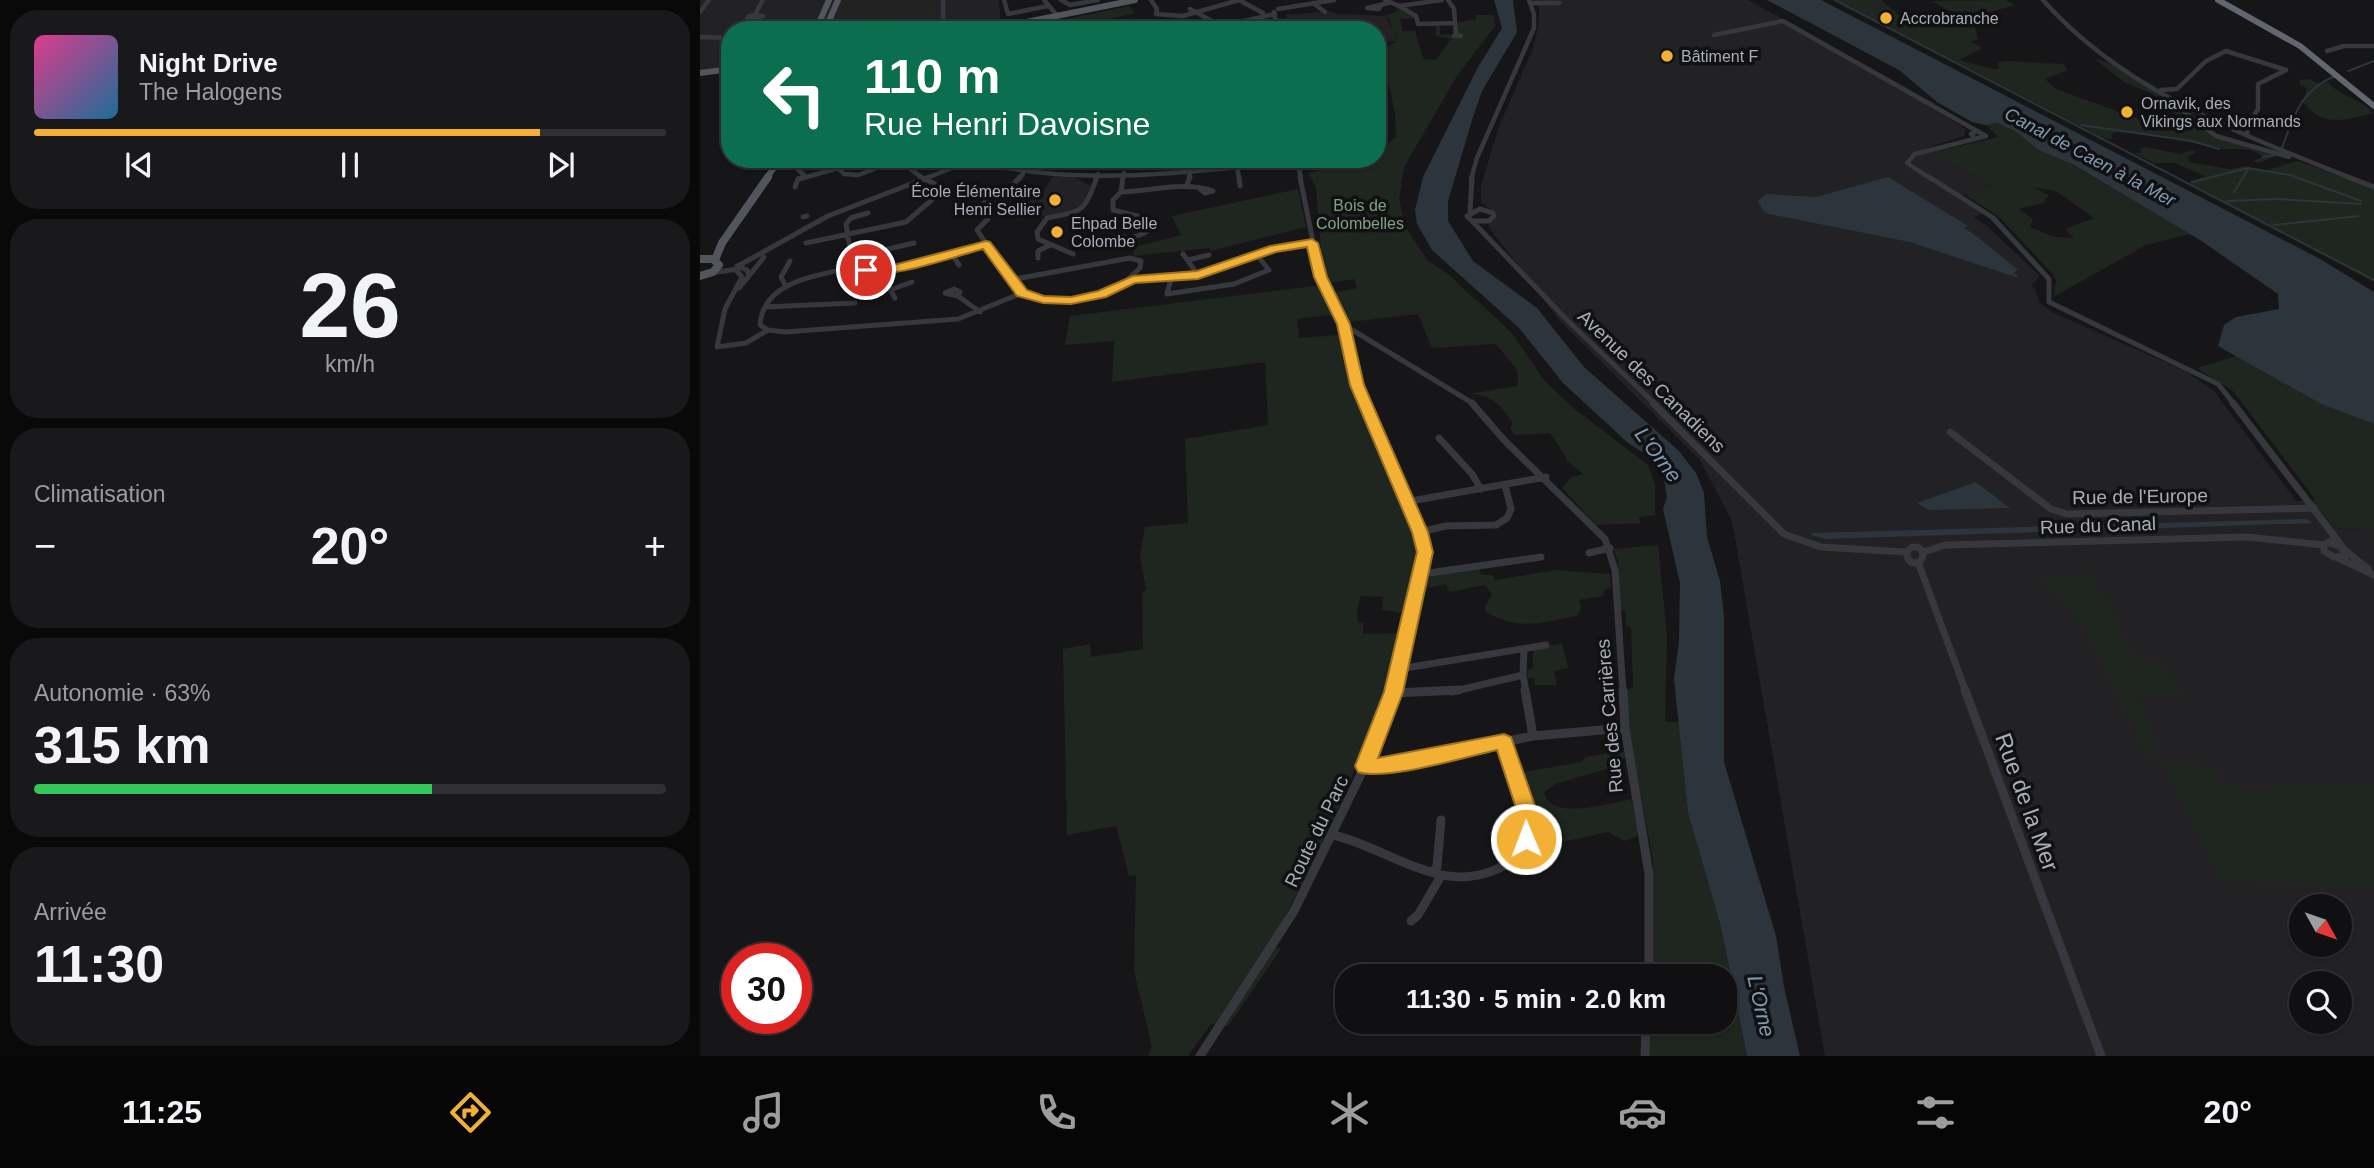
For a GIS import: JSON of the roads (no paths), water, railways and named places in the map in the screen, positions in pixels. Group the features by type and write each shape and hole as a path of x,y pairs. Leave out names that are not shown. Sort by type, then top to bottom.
{"highway":[{"path":"2218,0 2303,47 2374,106"},
{"path":"2224,0 2311,48 2374,98"},
{"path":"2311,48 2327,51 2325,55 2328,60"}],"main road":[{"path":"820,21 829,0"},
{"path":"829,21 838,0"},
{"path":"1031,21 1135,0"},
{"path":"700,72 721,70"},
{"path":"700,259 722,243 774,168"},
{"path":"703,276 717,262 722,243"},
{"path":"700,259 717,262"}],"street":[{"path":"700,12 709,0"},
{"path":"943,0 943,21"},
{"path":"1004,0 1008,13 1047,2 1055,13"},
{"path":"1061,0 1068,5 1098,0"},
{"path":"1156,14 1157,9 1152,0 1158,0"},
{"path":"1149,20 1156,14 1183,16 1239,0 1269,13 1272,21"},
{"path":"1269,13 1286,0"},
{"path":"1234,21 1334,0"},
{"path":"1398,6 1442,0"},
{"path":"1448,0 1454,8 1455,35"},
{"path":"2043,0 2058,18 2091,47 2156,90 2249,135 2374,187"},
{"path":"754,21 762,1"},
{"path":"1381,5 1387,1 1398,6 1416,16 1418,24 1454,23"},
{"path":"1530,3 1559,3 1530,3"},
{"path":"1489,221 1472,221 1466,216 1472,205 1471,177 1534,28 1530,3"},
{"path":"1313,4 1325,12"},
{"path":"1190,9 1213,21"},
{"path":"1134,21 1152,21"},
{"path":"1714,35 1783,21 1976,134 1915,154 1908,163 1992,217 2049,279 2049,302 2218,384 2345,550 2346,556 2337,558"},
{"path":"700,37 721,38"},
{"path":"2327,51 2344,46 2374,46"},
{"path":"2156,90 2177,89 2206,61 2226,51 2286,70 2258,84 2259,104 2246,145"},
{"path":"2177,101 2176,105 2208,131 2246,145 2303,159"},
{"path":"797,168 806,176"},
{"path":"795,187 798,179 834,168 849,176 878,168"},
{"path":"806,243 912,220 941,192 942,187 909,168"},
{"path":"739,268 814,222 952,168"},
{"path":"1077,175 1080,168"},
{"path":"999,169 1023,174 1077,175 1208,168"},
{"path":"1240,186 1241,168"},
{"name":"Route du Parc","path":"1200,1056 1282,931 1333,835 1365,766 1394,692 1425,552 1420,532 1357,385 1344,324 1324,284 1312,243 1299,168"},
{"path":"1186,187 1192,170"},
{"path":"1124,173 1121,192 1113,200 1113,210 1141,217 1144,220 1146,236 1127,238"},
{"path":"941,192 991,197 1006,192 1023,174"},
{"path":"1073,254 1036,236 1042,221 1086,206 1098,174"},
{"path":"1121,192 1199,188"},
{"path":"1470,194 1494,215 1485,226 1487,236"},
{"path":"991,197 982,206 988,219 977,230 1010,280 1022,293 1043,300 1071,300 1099,295 1137,277 1171,279 1198,275 1256,254 1312,243"},
{"path":"1469,212 1484,209"},
{"path":"857,266 848,220 868,213"},
{"path":"806,216 814,222"},
{"name":"Avenue des Canadiens","path":"1472,221 1561,316 1743,490 1777,528 1801,542 1824,547 1882,548 1905,552"},
{"path":"854,257 914,243"},
{"path":"771,331 759,322 774,291 785,285 857,266 881,271 986,244"},
{"path":"1038,257 1038,251 1050,245"},
{"path":"734,294 770,249"},
{"path":"951,254 959,265"},
{"path":"1171,279 1167,294 1211,289 1252,278 1269,270 1256,254"},
{"path":"1198,275 1185,257 1209,255"},
{"path":"703,276 739,268 764,256"},
{"path":"1010,280 1135,258 1142,262 1137,277"},
{"path":"785,285 781,277 790,261"},
{"path":"717,262 739,268 750,276"},
{"path":"739,268 743,274 725,309 717,347 746,343 771,331 958,319 1022,293"},
{"path":"881,271 895,298"},
{"path":"890,290 912,282"},
{"path":"958,296 980,312"},
{"path":"765,307 855,303"},
{"name":"Rue des Carrières","path":"1344,324 1474,404 1504,440 1546,477 1605,539 1610,548 1615,570 1625,728 1635,804 1648,865 1649,964"},
{"name":"Rue de l'Europe","path":"1950,432 2051,509 2067,514 2314,508"},
{"path":"1439,438 1450,454 1474,472 1481,489"},
{"path":"1405,502 1546,477"},
{"path":"1420,532 1446,526 1496,525 1503,522 1511,509 1505,485"},
{"path":"2327,547 2334,539 2333,533"},
{"name":"Rue du Canal","path":"1924,552 1945,545 2275,539 2345,550 2374,574"},
{"name":"Rue du Canal","path":"2327,547 2337,558 2374,574"},
{"path":"1590,553 1610,548"},
{"path":"1915,548 1924,552 1925,558 1918,562 1908,559 1905,552 1915,548"},
{"path":"1422,574 1541,557"},
{"name":"Rue de la Mer","path":"1918,562 2101,1056"},
{"path":"1399,669 1546,645"},
{"path":"1524,649 1523,675 1533,736"},
{"path":"1394,692 1450,692 1523,675"},
{"path":"1365,766 1387,765 1533,736 1625,728"},
{"path":"1333,835 1437,874 1470,877 1495,872 1512,860 1526,839 1530,820 1504,742"},
{"path":"1411,921 1418,915 1437,874 1441,820"},
{"path":"1645,1056 1646,1034"}],"water":[{"name":"L'Orne","path":"1494,0 1513,0 1517,32 1482,91 1448,201 1448,221 1473,261 1537,308 1584,367 1678,450 1696,473 1704,493 1707,537 1720,581 1724,617 1724,762 1776,936 1784,987 1800,1056 1747,1056 1737,1006 1737,964 1728,964 1721,927 1688,813 1674,679 1679,641 1680,583 1663,509 1667,497 1663,475 1648,456 1627,442 1563,383 1519,328 1432,250 1417,224 1415,210 1423,177 1477,69 1502,28"},
{"name":"Canal de Caen à la Mer","path":"1767,0 1821,0 2320,259 2374,292 2374,424 2321,404 2218,346 2224,325 2236,317 2279,309 2278,294 2200,240 2072,164 2039,150 2015,131 1997,123 1986,125 1972,122 1937,102 1899,70"},
{"path":"1888,177 1968,226 1964,228 2018,269 2014,273 2019,278 1910,242 1769,214 1764,212 1758,201 1766,194 1816,197"},
{"path":"1976,482 2010,508 1928,510 1917,503"},
{"path":"2306,519 2313,523 1825,539 1811,535 1812,533"}],"waterway":[{"path":"1835,0 2374,280"},
{"path":"2348,71 2374,61"},
{"path":"2282,148 2295,114 2306,96 2335,76"},
{"path":"2081,125 2192,141 2219,149"},
{"path":"2263,157 2276,155"},
{"path":"2192,182 2248,168 2290,175 2361,201"},
{"path":"2234,192 2248,169"},
{"path":"2227,201 2278,199 2361,204"},
{"path":"2274,225 2359,216"}],"place":[{"name":"Accrobranche","path":"1886,18"},
{"name":"Bâtiment F","path":"1667,56"},
{"name":"Ornavik, des Vikings aux Normands","path":"2127,112"},
{"name":"École Élémentaire Henri Sellier","path":"1055,200"},
{"name":"Ehpad Belle Colombe","path":"1057,232"}],"park label":[{"name":"Bois de Colombelles","path":"1360,214"}]}
